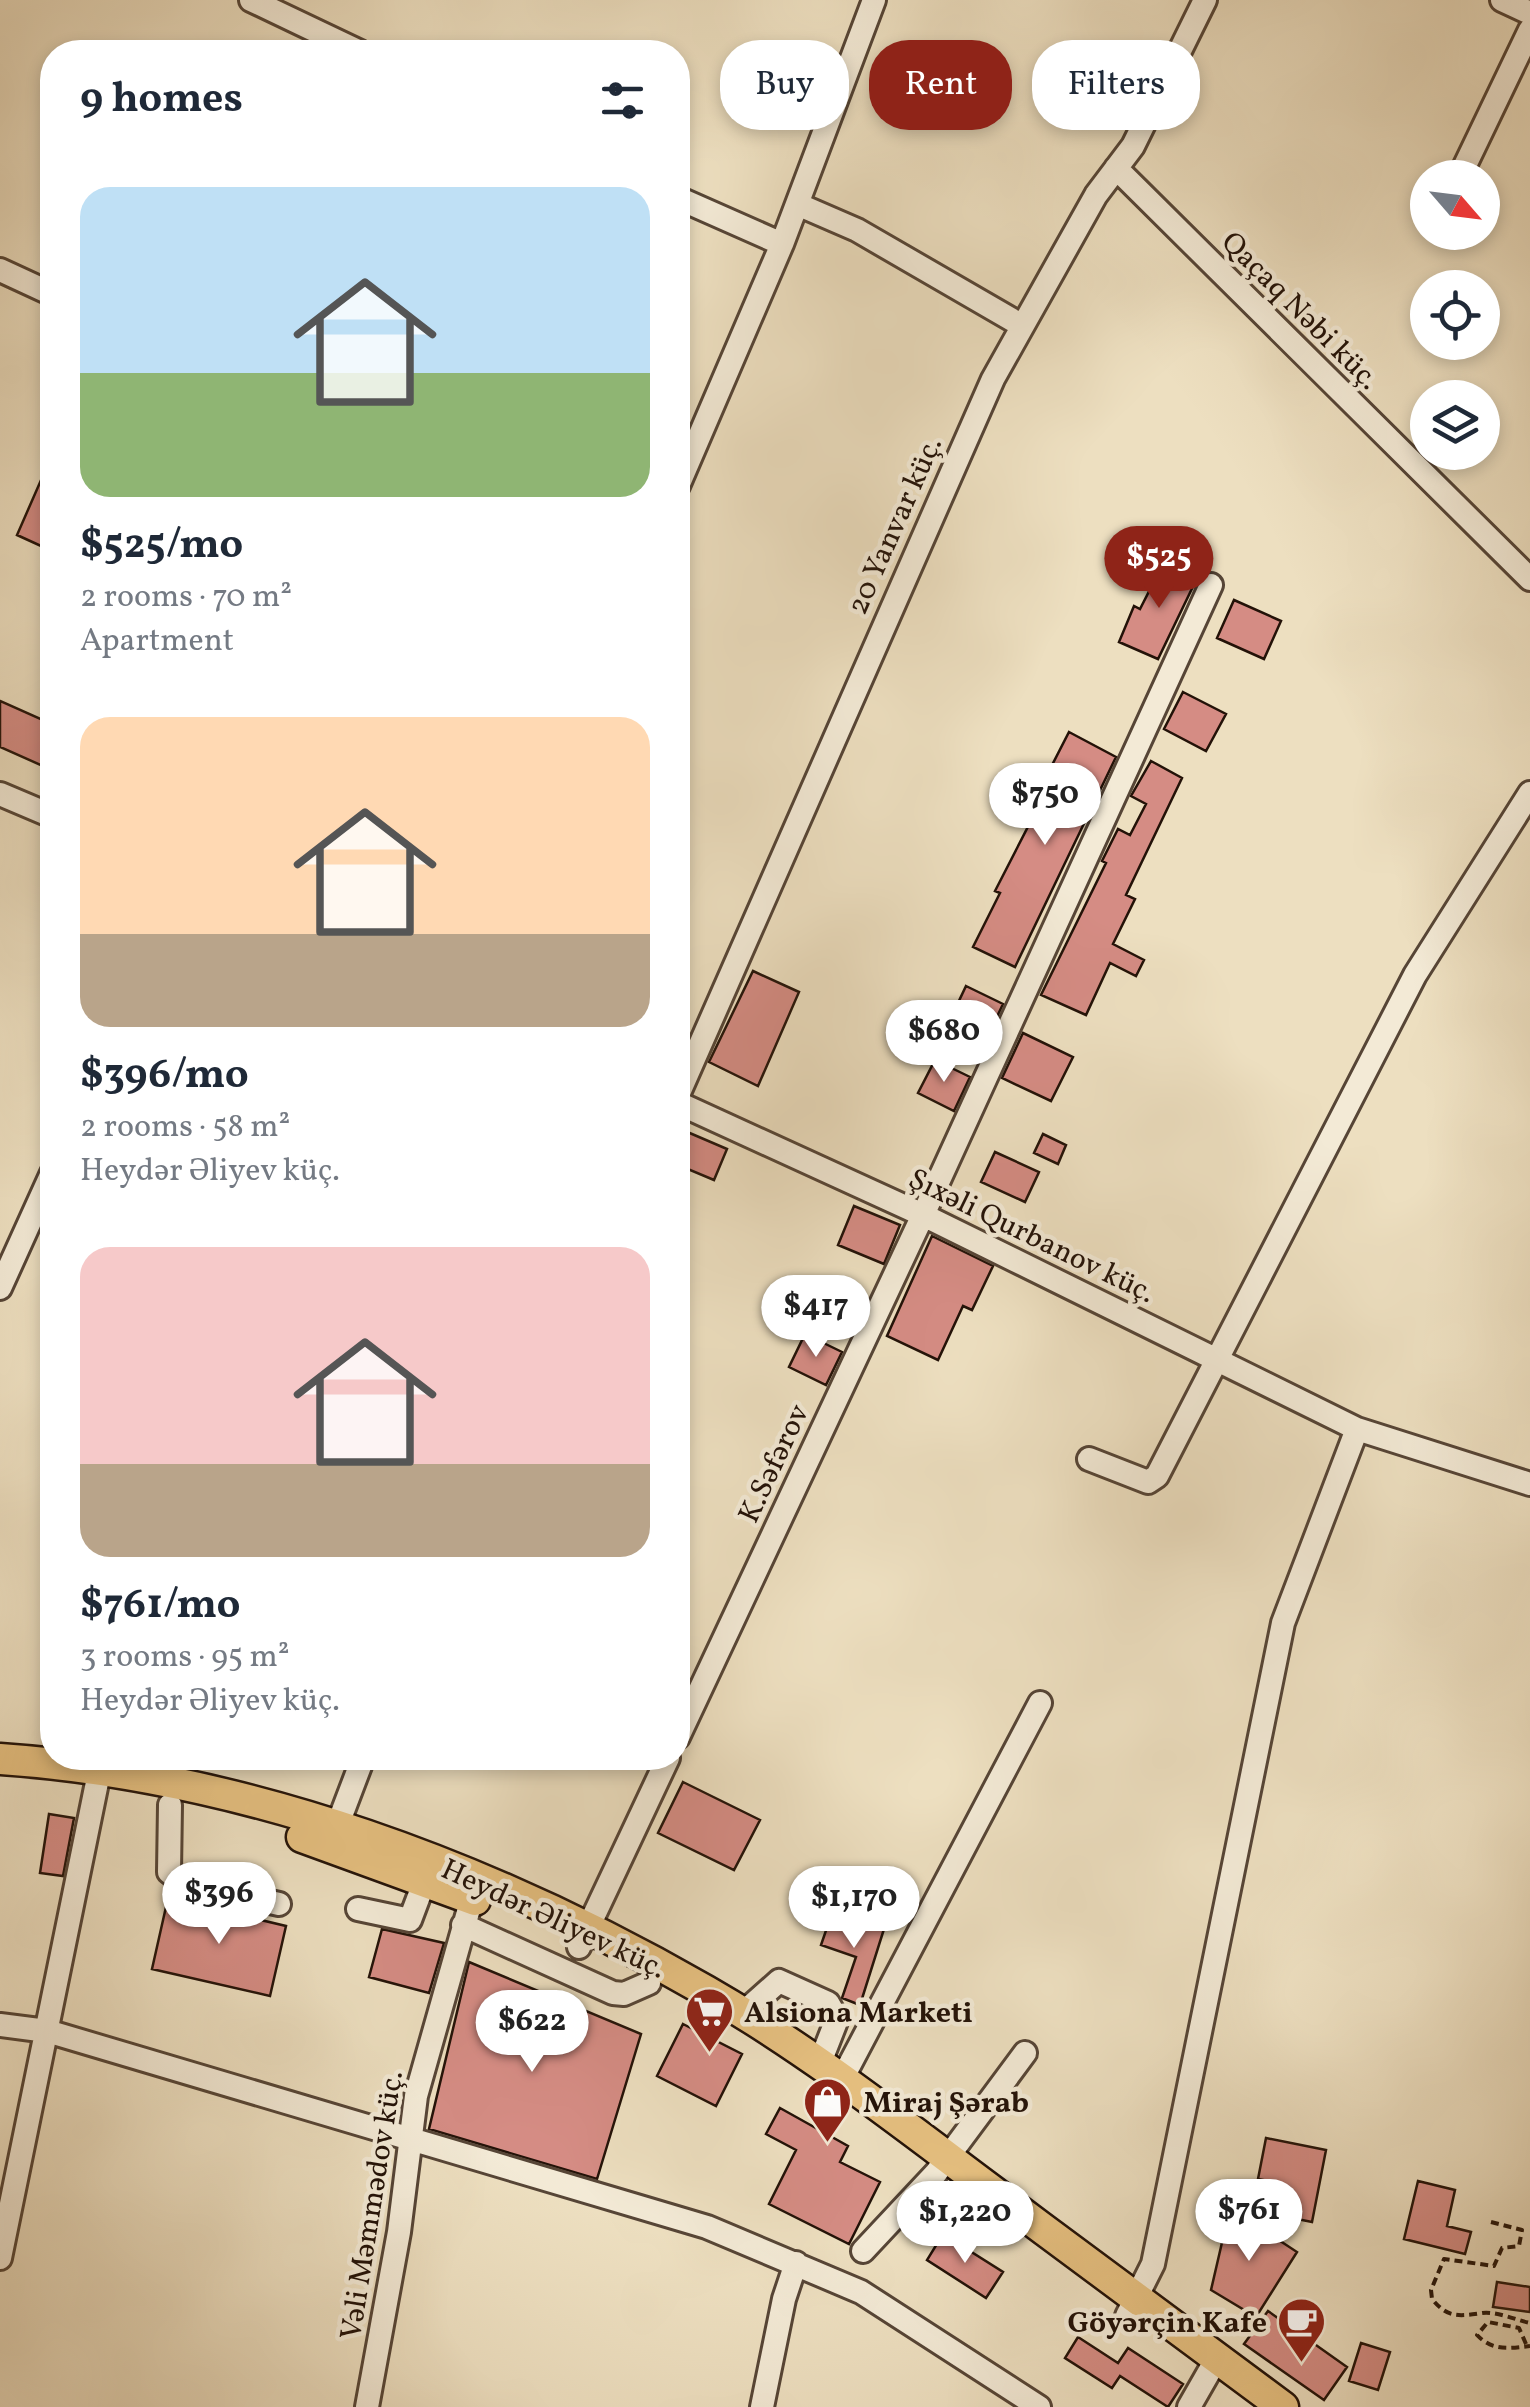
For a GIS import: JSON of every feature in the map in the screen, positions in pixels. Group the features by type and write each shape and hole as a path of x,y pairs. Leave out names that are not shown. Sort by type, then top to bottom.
{"main road":[{"name":"Heydər Əliyev küç.","path":"0,1759 40,1765"},
{"name":"Heydər Əliyev küç.","path":"98,1773 170,1805 333,1836 425,1880 467,1911 583,1938 650,1983 831,2081"},
{"name":"Heydər Əliyev küç.","path":"0,1779 98,1773 231,1797 333,1836 476,1878 583,1938 743,2014 1212,2366 1283,2407"},
{"name":"Heydər Əliyev küç.","path":"1212,2366 1251,2407"}],"street":[{"path":"251,0 335,40"},
{"path":"690,458 782,244 874,0"},
{"name":"20 Yanvar küç.","path":"690,1067 964,439 1021,325 1169,78 1205,0"},
{"path":"1502,0 1530,13"},
{"path":"1468,160 1530,30"},
{"name":"Qaçaq Nəbi küç.","path":"1116,168 1530,579"},
{"path":"690,203 782,244"},
{"path":"797,204 857,230 1021,325"},
{"path":"0,270 40,288"},
{"name":"K.Səfərov","path":"690,1711 923,1215 1211,585"},
{"path":"1089,1459 1136,1480 1148,1482 1157,1476 1414,975 1530,793"},
{"path":"0,794 40,811"},
{"name":"Şıxəli Qurbanov küç.","path":"690,1108 923,1215 1358,1429 1530,1484"},
{"path":"0,1288 40,1200"},
{"path":"1133,2308 1152,2264 1284,1623 1358,1429"},
{"path":"831,2081 1040,1702"},
{"path":"333,1836 359,1770"},
{"path":"583,1938 662,1770"},
{"path":"0,2258 98,1773"},
{"path":"170,1805 169,1872 182,1882 279,1904"},
{"path":"358,1910 410,1920 425,1880"},
{"path":"467,1911 613,1993 624,1994 650,1983"},
{"name":"Vəli Məmmədov küç.","path":"367,2407 399,2232 408,2140 467,1911"},
{"path":"743,2014 780,1980 828,2003 837,2019 831,2081"},
{"path":"0,2025 47,2031 707,2227 796,2263 892,2310 1040,2407"},
{"path":"864,2251 943,2166 1025,2053"},
{"path":"762,2407 784,2299 796,2263"},
{"path":"1189,2407 1212,2366"}],"path":[{"path":"1492,2222 1522,2230 1530,2228"},
{"path":"1522,2230 1519,2246 1502,2248 1494,2266 1444,2259 1430,2290 1440,2310 1453,2316 1468,2318 1484,2312 1530,2323"},
{"path":"1488,2322 1498,2323 1519,2328 1528,2345 1508,2350 1486,2344 1477,2335 1488,2322"}],"building":[{"path":"40,482 40,546 17,535"},
{"path":"1165,560 1198,576 1158,659 1119,642 1134,606 1140,609"},
{"path":"1234,600 1281,621 1264,659 1217,638"},
{"path":"1183,692 1226,714 1206,751 1164,729"},
{"path":"0,701 40,719 40,765 0,747"},
{"path":"1069,732 1116,757 1015,967 973,947 1000,893 995,891 1055,774 1049,771"},
{"path":"1151,761 1182,778 1126,895 1135,899 1113,944 1144,960 1136,976 1110,963 1086,1015 1041,995 1106,863 1102,861 1118,829 1130,835 1146,804 1131,796"},
{"path":"753,971 799,992 758,1086 709,1062"},
{"path":"966,986 1003,1004 986,1040 949,1022"},
{"path":"1023,1033 1073,1057 1051,1101 1002,1078"},
{"path":"935,1060 970,1077 954,1111 918,1093"},
{"path":"690,1133 727,1149 714,1180 690,1170"},
{"path":"1043,1134 1066,1145 1058,1164 1034,1153"},
{"path":"995,1152 1039,1172 1025,1202 981,1182"},
{"path":"854,1206 900,1225 884,1264 838,1245"},
{"path":"932,1236 993,1266 972,1310 963,1306 938,1360 887,1336"},
{"path":"805,1334 842,1352 826,1385 789,1367"},
{"path":"683,1782 760,1820 734,1870 658,1833"},
{"path":"49,1814 74,1818 63,1876 40,1873"},
{"path":"168,1898 286,1926 270,1996 152,1969"},
{"path":"832,1913 884,1929 860,2005 842,1998 856,1957 821,1945"},
{"path":"382,1929 444,1943 429,1993 369,1977"},
{"path":"469,1962 641,2034 597,2179 429,2129"},
{"path":"683,2024 742,2054 716,2106 657,2076"},
{"path":"780,2108 848,2146 840,2162 880,2182 849,2244 769,2204 796,2150 766,2134"},
{"path":"1266,2138 1326,2150 1312,2222 1263,2212 1268,2181 1258,2179"},
{"path":"1418,2181 1455,2190 1447,2226 1471,2232 1465,2254 1404,2239"},
{"path":"1230,2208 1297,2252 1256,2317 1211,2290"},
{"path":"943,2234 1003,2272 986,2298 927,2260"},
{"path":"1497,2282 1530,2287 1530,2312 1493,2307"},
{"path":"1268,2311 1347,2367 1324,2400 1244,2344"},
{"path":"1078,2337 1118,2363 1128,2348 1183,2384 1168,2407 1120,2376 1112,2388 1065,2358"},
{"path":"1361,2343 1390,2352 1378,2390 1349,2381"}],"place":[{"name":"Alsiona Marketi","path":"709,2054"},
{"name":"Miraj Şərab","path":"828,2144"},
{"name":"Göyərçin Kafe","path":"1302,2364"}]}
